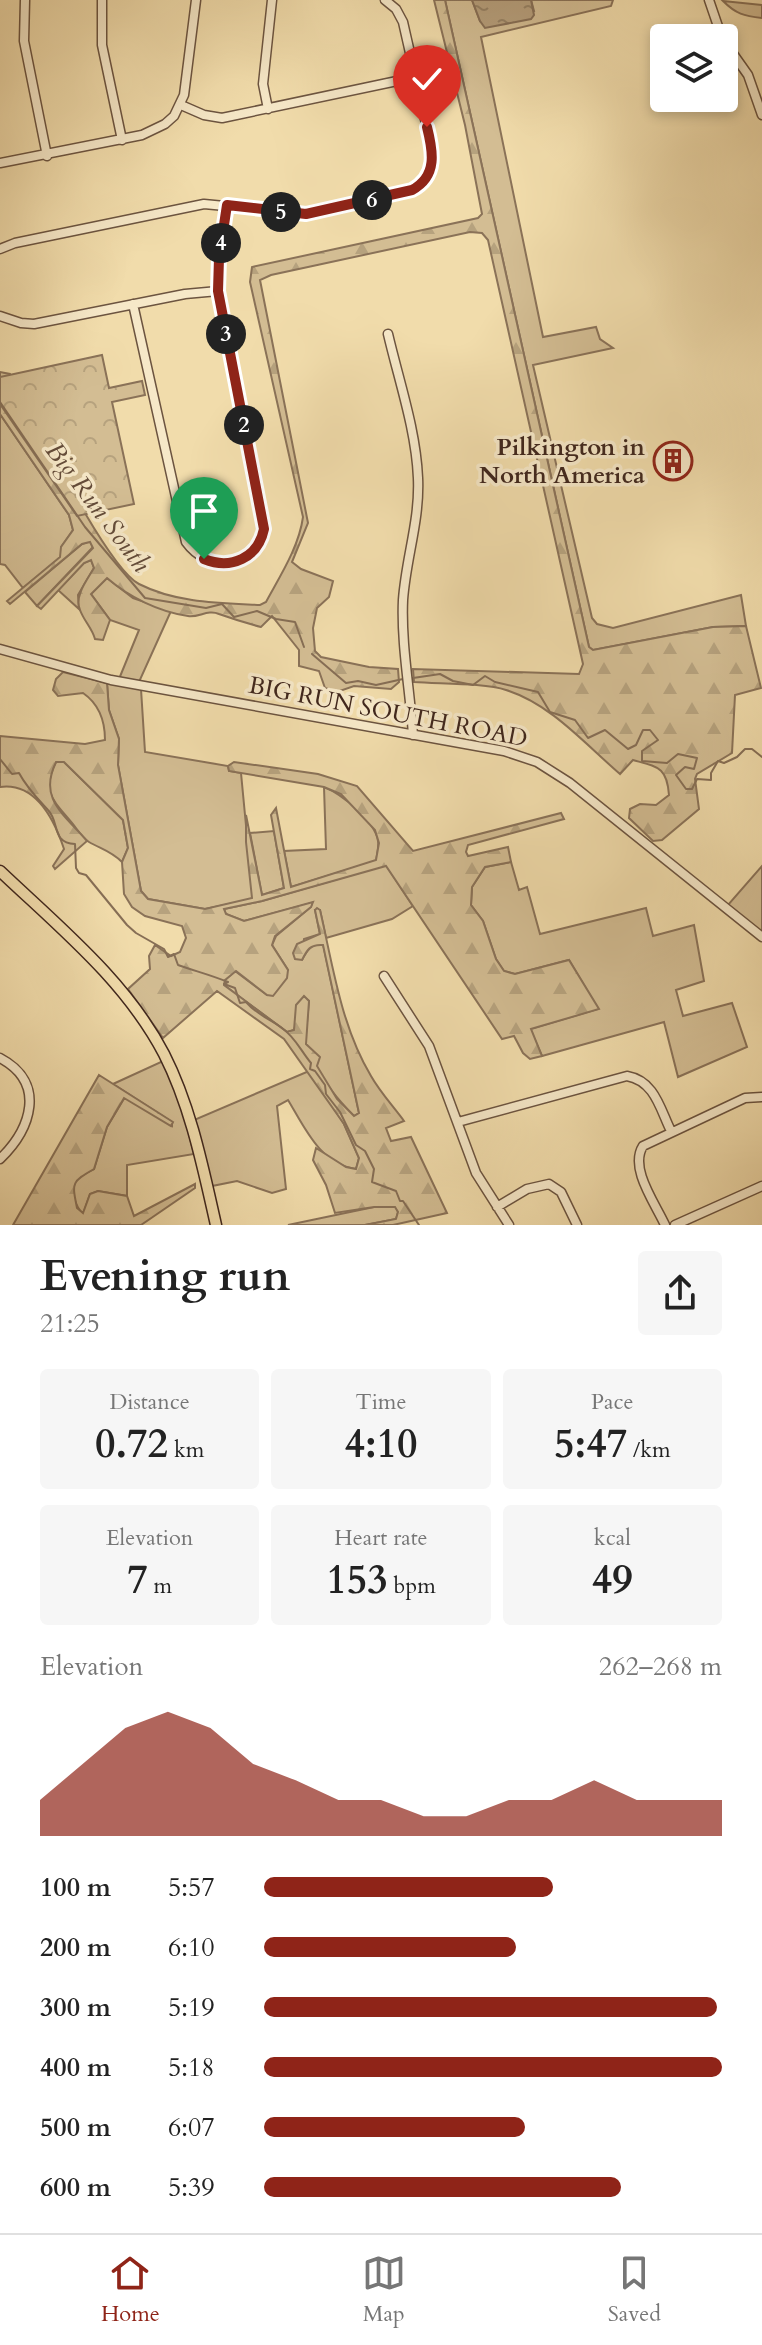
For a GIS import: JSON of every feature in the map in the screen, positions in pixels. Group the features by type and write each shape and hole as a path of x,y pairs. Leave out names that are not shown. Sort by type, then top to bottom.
{"main road":[{"path":"0,871 109,976 154,1036 171,1069 188,1115 216,1225"}],"street":[{"path":"25,0 24,41 47,156"},
{"path":"102,0 102,45 122,140"},
{"path":"0,163 122,140 154,131 174,116 187,86 196,0"},
{"path":"268,109 263,84 272,0"},
{"path":"0,249 15,243 187,206 227,205 306,214 412,190 423,182 432,167 432,150 401,15 385,0"},
{"path":"709,0 717,24"},
{"path":"738,61 748,75 762,115"},
{"path":"181,105 204,115 222,118 416,77"},
{"path":"133,304 182,531 193,551 204,559 212,563 235,562 258,547 263,519 218,291 219,258 227,205"},
{"path":"0,316 34,324 185,294 218,291"},
{"path":"388,334 415,447 418,476 415,530 406,568 403,603 413,735"},
{"name":"BIG RUN SOUTH ROAD","path":"0,649 111,680 504,751 537,762 570,783 762,937"},
{"path":"384,976 425,1036 476,1173 509,1225"},
{"path":"0,1058 26,1080 31,1095 30,1108 8,1151 0,1159"},
{"path":"458,1122 620,1077 634,1077 650,1087 671,1131"},
{"path":"665,1225 640,1170 639,1153 650,1141 671,1131 745,1098 762,1097"},
{"path":"497,1207 527,1189 549,1184 561,1192 577,1225"},
{"path":"675,1225 762,1186"}],"green space":[{"path":"434,0 445,0 589,647 593,650 713,627 746,626 761,688 735,695 732,753 697,774 699,809 662,840 653,841 629,818 630,809 640,804 656,805 669,795 666,779 660,770 633,760 620,774 553,715 506,690 414,682 413,669 579,674 583,664 488,240 482,233 470,232 271,275 260,280 308,523 292,562 301,569 333,581 329,597 317,608 313,628 315,651 321,657 369,667 398,669 399,682 391,689 354,686 337,692 325,688 319,671 299,666 299,650 272,616 261,627 215,613 177,614 145,603 107,578 91,594 110,620 103,640 95,639 79,605 82,588 94,568 91,560 84,563 41,609 37,606 93,548 90,542 82,544 10,604 7,601 60,557 61,547 73,530 69,515 0,414 0,372 10,374 89,521 125,572 139,584 168,595 198,601 260,605 266,602 293,550 303,517 250,282 252,267 478,218 482,214 465,125"},
{"path":"445,0 472,0 480,21 534,11 531,0 613,0 611,6 481,37 543,337 596,327 600,339 613,348 533,365 592,618 597,624 613,628 741,595 746,626 713,627 593,650 589,647"},
{"path":"723,1 762,5 762,18 741,14"},
{"path":"102,355 109,388 142,381 145,395 112,402 134,504 77,516 0,404 0,377"},
{"path":"0,414 69,515 73,530 61,547 61,557 23,588 5,565 0,564"},
{"path":"90,541 93,547 37,606 25,592 82,544"},
{"path":"91,560 94,568 78,595 79,609 58,590 84,563"},
{"path":"107,578 133,598 171,611 139,682 119,679 139,630 110,620 91,594"},
{"path":"63,672 107,683 109,710 119,739 118,765 141,891 148,899 205,909 252,898 246,815 262,895 284,888 271,815 276,808 291,887 376,860 379,843 375,830 341,794 324,787 229,771 228,766 234,762 318,774 357,786 413,851 561,813 564,819 468,845 466,852 468,856 508,847 511,862 485,867 472,887 471,905 483,921 496,959 504,971 515,974 569,960 599,1009 531,1029 542,1056 530,1059 514,1036 502,1039 386,866 224,909 226,914 244,921 313,902 275,936 272,945 288,970 287,978 273,996 267,995 236,971 225,980 224,985 287,1032 294,1030 296,1005 304,996 309,1001 306,1044 320,1057 317,1066 337,1099 354,1116 359,1113 323,945 310,948 302,960 295,959 293,953 297,944 320,934 315,910 320,910 352,1037 375,1082 404,1121 386,1128 391,1141 411,1137 447,1213 393,1225 365,1225 396,1219 398,1212 395,1207 374,1207 335,1213 326,1185 313,1160 316,1148 346,1167 356,1169 359,1158 344,1124 284,1039 217,991 163,1038 128,989 150,969 149,956 155,945 171,956 180,952 186,938 182,926 145,916 132,907 124,894 122,862 128,848 123,820 64,762 56,762 51,775 52,796 62,814 87,841 55,869 53,866 64,849 49,815 24,790 0,787 0,736 85,744 105,740 100,714 89,697 83,693 58,696 53,690 56,679"},
{"path":"107,683 141,689 145,752 228,766 229,771 241,773 253,899 205,909 148,899 141,891 118,765 119,739 109,710"},
{"path":"56,762 64,762 123,820 128,848 122,862 84,838 55,802 49,788"},
{"path":"324,787 348,802 371,825 378,841 376,861 291,887 284,851 326,849"},
{"path":"274,831 284,888 262,895 250,833"},
{"path":"511,862 519,890 527,887 540,934 646,908 653,936 694,925 704,981 676,990 683,1016 732,1003 747,1047 678,1077 664,1022 542,1056 530,1029 598,1009 569,960 515,974 504,971 496,959 483,921 471,905 472,887 485,867"},
{"path":"386,865 413,906 392,919 326,938 320,910 315,910 320,934 304,939 302,960 310,948 323,944 359,1113 354,1116 329,1087 305,1044 309,1001 304,997 294,1030 287,1032 224,985 235,971 267,995 288,970 272,945 276,936 312,903 244,921 226,914 224,909"},
{"path":"762,866 762,934 727,906"},
{"path":"163,1061 181,1103 194,1154 127,1165 127,1196 98,1191 90,1194 83,1214 74,1198 74,1185 79,1177 94,1169 107,1127 125,1097 172,1126 172,1122 113,1084"},
{"path":"309,1071 344,1124 359,1158 356,1169 343,1166 323,1152 307,1133 288,1100 277,1106 286,1189 272,1193 237,1181 212,1186 194,1120"},
{"path":"99,1075 173,1122 171,1126 124,1098 107,1127 94,1169 75,1184 77,1208 83,1213 90,1194 98,1191 127,1196 134,1216 195,1184 195,1188 141,1225 13,1225"},
{"path":"374,1207 396,1207 396,1219 365,1225 288,1225"}],"water":[{"path":"472,0 531,0 534,15 531,19 485,28"}],"waterway":[{"name":"Big Run South","path":"0,402 85,527 145,598 206,608 222,604 234,617 257,611 276,619 295,622 304,647"},
{"name":"Big Run South","path":"312,654 346,683 358,681 376,685 403,679"},
{"name":"Big Run South","path":"413,678 440,674 453,681 473,685 485,676 495,682 538,692 550,712 575,720 588,738 605,730 628,749 636,745 643,730 650,730 658,740 642,751 642,761 667,763 678,754 697,758 694,769 685,767 676,775 686,789 692,789 697,779 711,780 711,773 718,761 724,763 745,749 752,749 762,757"},
{"path":"0,759 12,774 19,773 52,815 62,840 75,844 79,873 86,875 127,925 164,949 168,957 174,954 178,965 228,982 224,984 235,988 240,1003 246,1002 291,1036 311,1063 310,1069 325,1085 326,1094 340,1112 356,1145 365,1151 374,1169 372,1182 396,1191 419,1225"}],"place":[{"name":"Pilkington in North America","path":"673,461"}],"route":[{"path":"204,559 225,564 244,559 258,547 264,529 218,291 219,258 227,205 306,214 412,190 428,177 432,167 427,127"}]}
